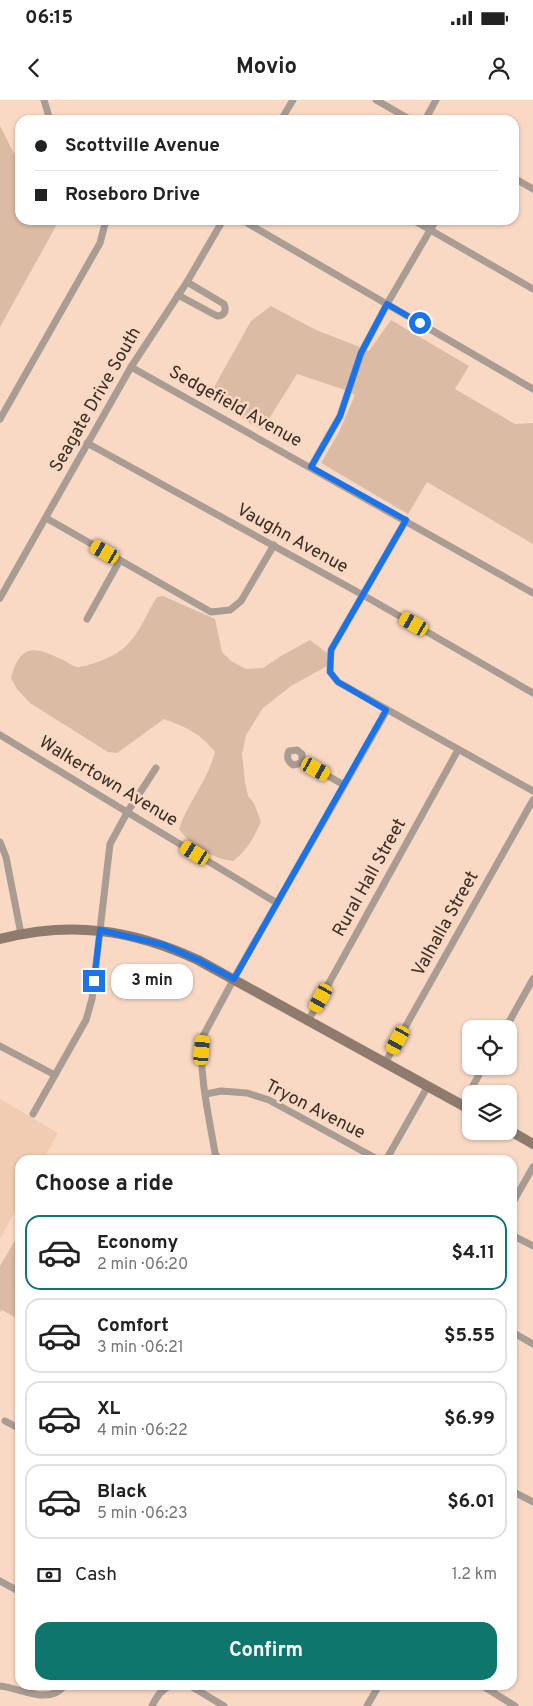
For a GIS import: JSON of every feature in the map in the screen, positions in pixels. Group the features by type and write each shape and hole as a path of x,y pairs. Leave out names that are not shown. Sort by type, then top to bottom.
{"street":[{"path":"44,100 48,115"},
{"path":"284,115 293,100"},
{"path":"376,100 402,115"},
{"path":"428,115 436,100"},
{"path":"519,181 533,189"},
{"path":"0,419 100,243 105,225"},
{"name":"Seagate Drive South","path":"0,598 131,366 187,282 220,225"},
{"path":"251,225 533,389"},
{"path":"422,225 533,289"},
{"path":"311,467 340,416 361,353 387,304 434,225"},
{"path":"178,295 217,316 225,312 224,304 187,282"},
{"name":"Sedgefield Avenue","path":"131,366 533,593"},
{"name":"Vaughn Avenue","path":"88,443 363,595 533,693"},
{"path":"46,518 211,612 230,610 241,602 274,546"},
{"path":"406,520 331,650 330,672 338,682 533,791"},
{"path":"87,619 120,560"},
{"path":"217,1155 206,1094 202,1038 386,710"},
{"name":"Walkertown Avenue","path":"0,735 277,902"},
{"name":"Rural Hall Street","path":"308,1021 458,750"},
{"path":"302,762 344,784"},
{"path":"33,1114 86,1020 92,998 110,844 128,811 156,768"},
{"name":"Valhalla Street","path":"385,1063 533,800"},
{"path":"0,842 6,857 20,934"},
{"path":"0,939 20,934 63,929 100,930 164,945 234,979 462,1104"},
{"path":"510,1020 533,979"},
{"path":"0,1046 56,1076"},
{"path":"389,1155 428,1086"},
{"name":"Tryon Avenue","path":"206,1094 221,1091 247,1093 269,1100 370,1155"},
{"path":"517,1135 533,1144"},
{"path":"517,1195 533,1167"},
{"path":"517,1238 533,1246"},
{"path":"517,1335 533,1344"},
{"path":"5,1421 15,1426"},
{"path":"517,1493 533,1502"},
{"path":"0,1581 15,1589"},
{"path":"0,1686 15,1689"},
{"path":"18,1690 34,1696 45,1697 52,1696 62,1690"},
{"path":"152,1706 162,1690"},
{"path":"197,1690 224,1706"},
{"path":"367,1706 376,1690"},
{"path":"489,1690 515,1706"}],"shaded area":[{"path":"0,126 15,155 15,225 56,226 0,327"},
{"path":"271,306 316,330 360,347 345,390 297,374 262,430 208,398 251,321"},
{"path":"391,320 469,366 455,389 515,424 533,423 533,544 427,482 408,514 321,463 339,432 355,395 351,393 364,354 366,350 369,351"},
{"path":"163,596 215,619 222,652 231,661 246,669 263,668 310,640 327,653 327,666 291,686 263,708 246,735 242,754 245,782 248,796 254,803 261,822 246,848 233,861 218,858 203,851 189,841 179,829 208,772 215,752 198,735 164,719 117,753 108,752 30,703 17,689 11,678 19,658 24,653 30,651 44,652 77,667 92,664 113,655 130,642 157,597"},
{"path":"0,1099 58,1133 46,1155 15,1155 15,1211 0,1239"},
{"path":"15,1240 15,1317 2,1310 0,1312 0,1266"}],"route":[{"path":"94,981 100,930 164,945 234,979 386,710 338,682 330,672 331,650 406,520 311,467 340,416 361,353 387,304 420,323"}]}
